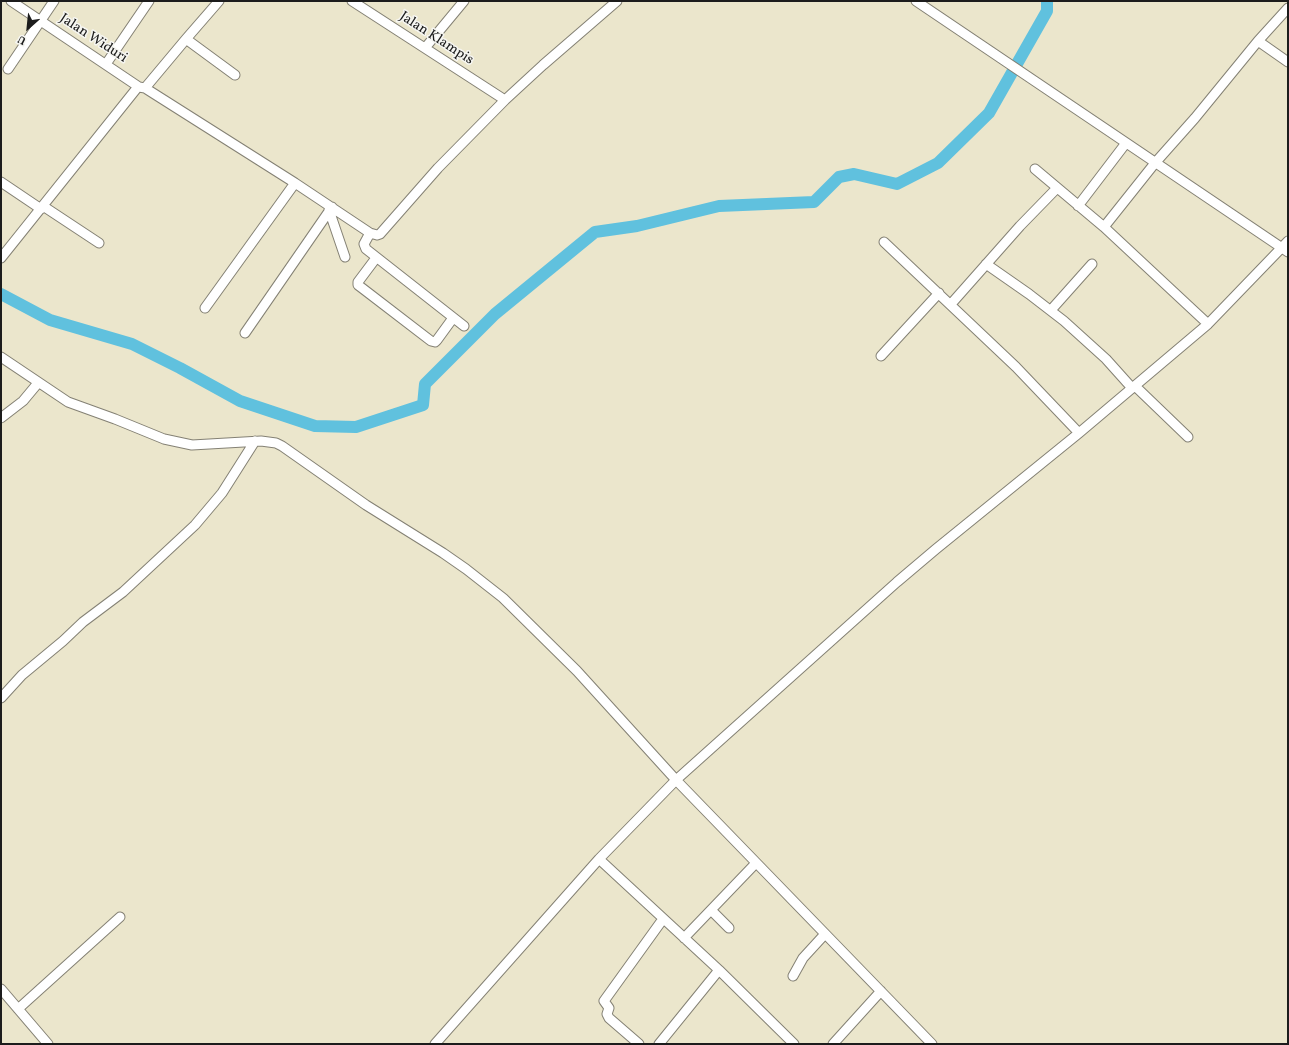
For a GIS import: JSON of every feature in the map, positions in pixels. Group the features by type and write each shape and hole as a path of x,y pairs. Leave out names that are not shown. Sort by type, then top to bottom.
{"street":[{"name":"Jalan Widuri","path":"11,1 142,88 295,182 330,208 370,233"},
{"path":"8,69 54,1"},
{"path":"106,64 149,1"},
{"path":"1,258 136,88 142,88 219,1"},
{"name":"Jalan Klampis","path":"352,1 505,100"},
{"path":"425,48 464,1"},
{"path":"464,326 366,250 364,246 370,233 374,235 380,234 429,177 505,100 617,1"},
{"path":"916,1 1285,250"},
{"path":"1104,227 1155,163 1195,118 1258,41 1288,8"},
{"path":"186,39 235,75"},
{"path":"1258,41 1288,62"},
{"path":"1078,206 1126,143"},
{"path":"1035,170 1104,227 1208,324"},
{"path":"1,182 99,243"},
{"path":"205,308 295,182"},
{"path":"951,304 1020,226 1057,188"},
{"path":"330,208 345,257"},
{"path":"245,333 330,208"},
{"path":"435,1044 599,859 676,780 897,582 1079,433 1208,324 1285,250 1288,241"},
{"path":"884,242 1016,367 1079,433"},
{"path":"376,258 358,282 358,285 432,341 435,342 437,340 453,318"},
{"path":"986,264 1051,310 1106,359 1188,437"},
{"path":"1051,310 1092,264"},
{"path":"881,356 939,293"},
{"path":"1,357 68,402 164,439 192,445 268,441 282,446 366,505 443,553 480,580 520,615 572,666 676,780 932,1044"},
{"path":"1,418 23,401 38,383"},
{"path":"1,698 22,675 51,652 83,622 122,592 195,525 222,493 255,441"},
{"path":"599,859 719,970 794,1044"},
{"path":"684,938 756,863"},
{"path":"710,910 729,928"},
{"path":"18,1009 120,917"},
{"path":"639,1044 609,1018 607,1014 609,1008 604,1001 663,919"},
{"path":"792,976 803,958 825,934"},
{"path":"659,1044 719,970"},
{"path":"1,989 48,1044"},
{"path":"833,1044 881,991"}],"waterway":[{"path":"1,294 50,320 132,344 240,401 315,426 356,427 423,405 425,384 495,314 595,232 637,226 719,206 814,202 839,177 854,174 897,184 938,163 989,113 1047,11 1047,1"}]}
